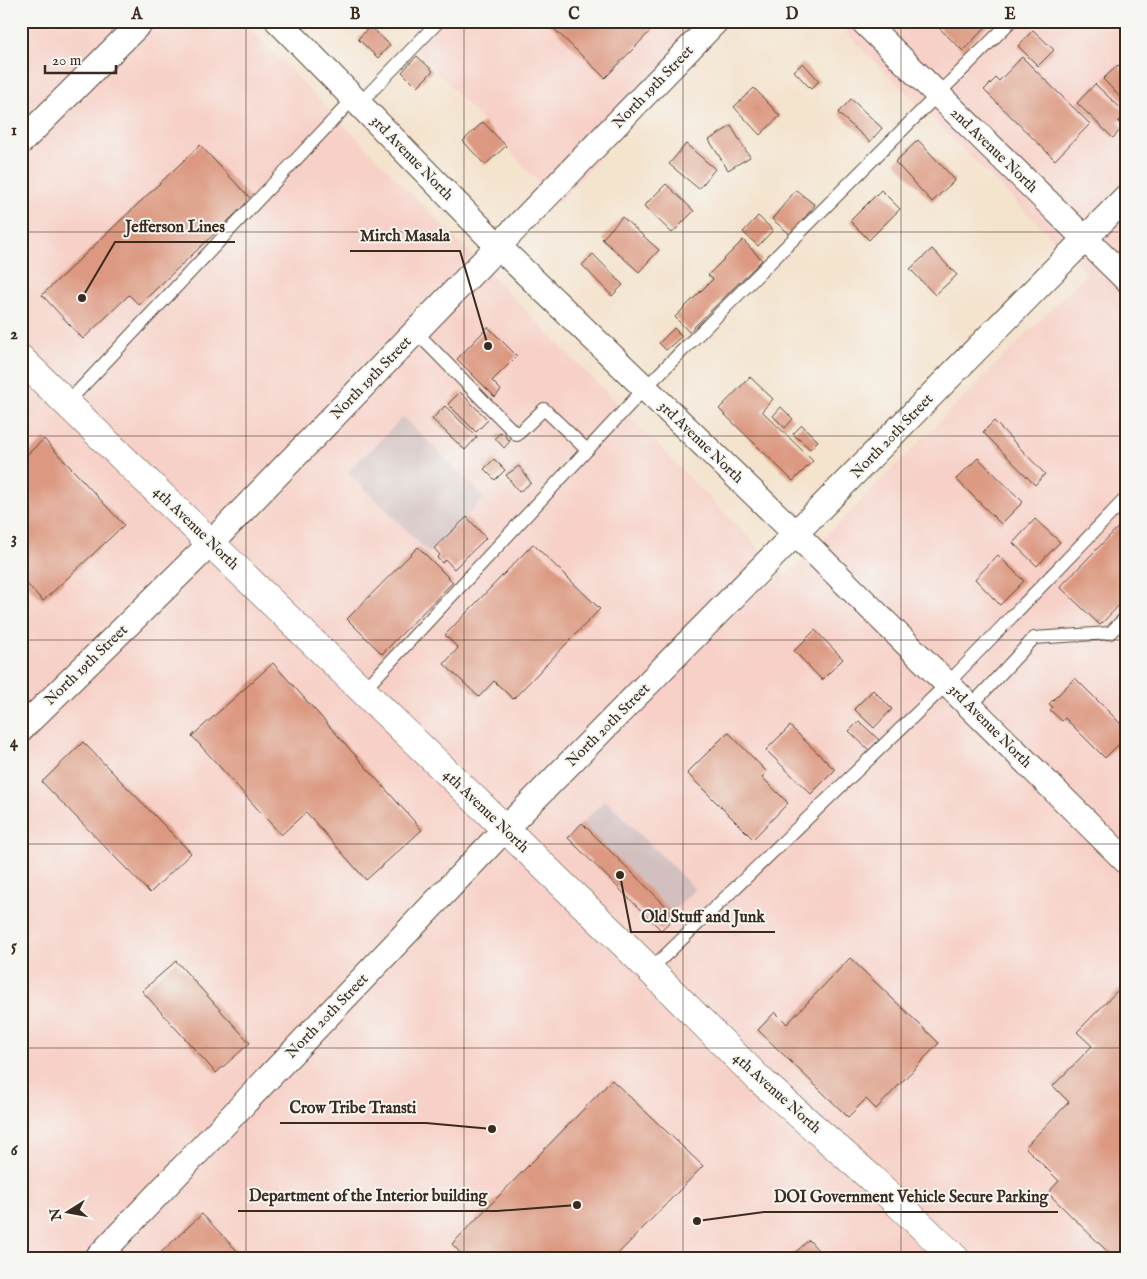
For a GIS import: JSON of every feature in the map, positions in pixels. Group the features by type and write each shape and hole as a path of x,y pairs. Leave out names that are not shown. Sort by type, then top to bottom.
{"main road":[{"name":"4th Avenue North","path":"21,359 650,970 760,1080 870,1177 955,1258"}],"street":[{"path":"21,142 142,21"},
{"name":"3rd Avenue North","path":"278,21 499,247 796,534 1126,861"},
{"name":"North 19th Street","path":"21,729 211,543 716,21"},
{"name":"2nd Avenue North","path":"863,21 1126,279"},
{"name":"North 20th Street","path":"97,1258 504,830 1126,197"}],"lane":[{"path":"67,403 356,101 440,21"},
{"path":"363,691 645,388 1011,21"},
{"path":"416,332 517,435 544,409 587,450"},
{"path":"650,970 947,684 1126,498"},
{"path":"970,707 1034,638 1110,633 1126,617"}],"shaded area":[{"path":"21,21 242,21 786,576 1087,273 834,21 1126,21 1126,1258 21,1258"},
{"path":"439,21 721,21 558,203 414,47"},
{"path":"403,417 485,498 429,553 348,472"},
{"path":"605,800 695,889 672,912 582,823"}],"building":[{"path":"546,21 660,21 605,78"},
{"path":"946,21 991,21 963,51 939,28"},
{"path":"370,26 390,45 378,58 358,39"},
{"path":"1033,30 1054,50 1038,66 1018,46"},
{"path":"417,56 433,71 417,87 402,72"},
{"path":"1022,57 1090,124 1055,160 984,90 996,78 999,81"},
{"path":"803,63 819,81 811,89 794,71"},
{"path":"1118,65 1126,73 1126,103 1103,79"},
{"path":"1095,84 1126,113 1118,122 1123,127 1113,138 1077,103"},
{"path":"754,88 780,116 760,135 734,107"},
{"path":"851,99 882,128 870,142 838,113"},
{"path":"483,122 506,146 485,165 463,141"},
{"path":"731,126 750,157 728,170 709,140"},
{"path":"918,140 955,180 932,202 895,162"},
{"path":"686,144 715,169 699,189 669,164"},
{"path":"200,145 251,199 139,305 129,295 83,339 42,295"},
{"path":"666,184 694,211 672,233 644,206"},
{"path":"796,190 815,205 791,235 772,219"},
{"path":"881,190 900,209 869,240 850,221"},
{"path":"758,216 773,230 758,246 743,232"},
{"path":"622,217 659,250 639,272 602,239"},
{"path":"743,240 762,260 689,332 675,317 713,279 708,275"},
{"path":"932,249 957,275 935,295 910,269"},
{"path":"593,254 623,285 612,296 582,265"},
{"path":"488,327 517,356 492,381 501,390 495,397 457,359"},
{"path":"674,328 682,336 666,350 659,343"},
{"path":"750,377 773,399 762,411 813,461 793,481 719,409"},
{"path":"460,392 488,420 476,432 448,404"},
{"path":"445,406 477,437 465,450 432,419"},
{"path":"781,407 793,419 785,428 773,416"},
{"path":"994,421 1045,474 1035,485 983,432"},
{"path":"802,425 818,441 810,449 793,434"},
{"path":"501,432 510,441 504,448 495,438"},
{"path":"44,439 124,525 43,601 21,578 21,460"},
{"path":"978,458 1023,502 1001,524 956,479"},
{"path":"494,459 505,470 495,480 484,469"},
{"path":"519,466 531,483 519,492 506,475"},
{"path":"467,517 486,538 454,569 446,560 442,563 437,558 440,555 434,548"},
{"path":"1035,519 1060,542 1037,566 1013,543"},
{"path":"1126,519 1126,598 1100,625 1060,587"},
{"path":"533,544 600,609 513,699 494,681 479,697 444,664 458,648 445,635"},
{"path":"418,547 453,582 382,654 347,619"},
{"path":"998,555 1024,581 1000,605 975,579"},
{"path":"815,630 843,659 822,680 794,651"},
{"path":"273,663 422,830 366,880 306,812 281,835 192,736"},
{"path":"1075,678 1126,729 1126,737 1105,758 1065,718 1062,721 1050,710 1053,707 1049,704"},
{"path":"873,690 892,709 874,728 854,709"},
{"path":"859,721 879,740 869,750 849,731"},
{"path":"790,726 835,770 811,794 766,750"},
{"path":"728,732 767,772 762,777 788,803 753,839 687,773"},
{"path":"83,742 191,853 150,893 42,782"},
{"path":"582,823 676,916 661,930 568,838"},
{"path":"850,958 939,1043 876,1109 866,1099 848,1117 758,1030 775,1012 787,1024"},
{"path":"176,961 250,1043 216,1073 142,991"},
{"path":"1126,982 1126,1258 1114,1258 1048,1193 1059,1181 1025,1147 1069,1102 1053,1086 1092,1046 1077,1032"},
{"path":"612,1080 703,1166 614,1258 465,1258 452,1244"},
{"path":"202,1214 240,1254 236,1258 155,1258"},
{"path":"809,1240 825,1258 789,1258"}],"place":[{"name":"Jefferson Lines","path":"82,298"},
{"name":"Mirch Masala","path":"488,346"},
{"name":"Old Stuff and Junk","path":"620,875"},
{"name":"Crow Tribe Transti","path":"492,1129"},
{"name":"Department of the Interior building","path":"577,1205"},
{"name":"DOI Government Vehicle Secure Parking","path":"697,1221"}]}
